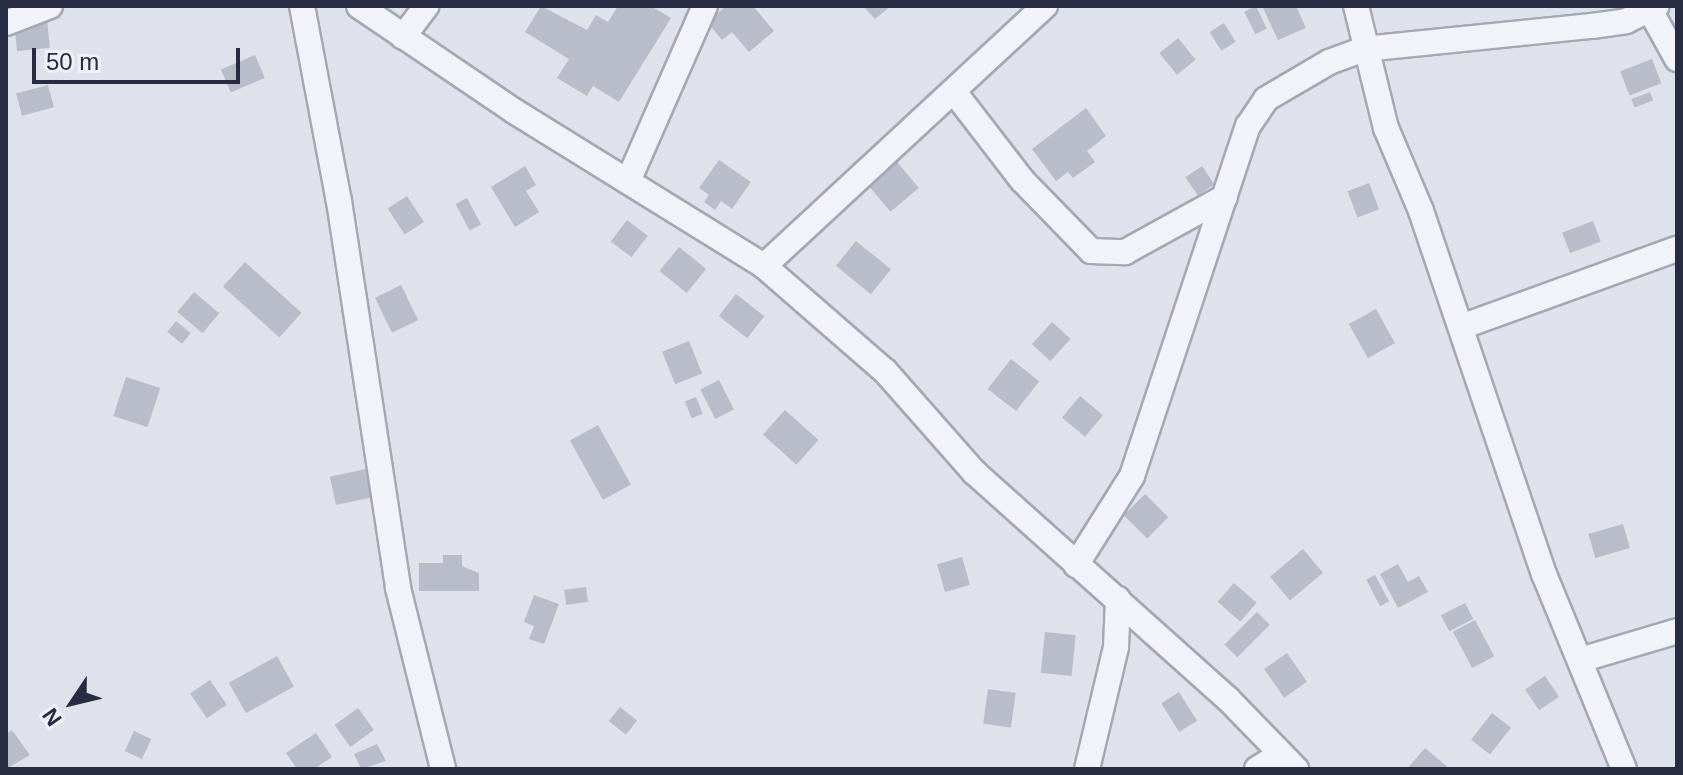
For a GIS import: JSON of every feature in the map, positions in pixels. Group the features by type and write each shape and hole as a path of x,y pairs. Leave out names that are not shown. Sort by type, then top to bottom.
{"street":[{"path":"6,23 50,6"},
{"path":"302,6 339,201 398,588 443,769"},
{"path":"359,6 764,266 885,371 974,472 1118,599 1288,762"},
{"path":"403,37 426,6"},
{"path":"629,179 705,6"},
{"path":"764,266 955,93 1045,6"},
{"path":"1356,6 1364,49 1386,128 1461,327 1544,574 1624,769"},
{"path":"1076,565 1132,476 1248,126 1266,99 1329,62 1364,49 1592,26 1653,8 1677,59"},
{"path":"955,93 1022,180 1091,251 1125,252 1225,197"},
{"path":"1461,327 1677,249"},
{"path":"1087,769 1116,647 1118,599"},
{"path":"1580,660 1677,631"},
{"path":"1257,769 1288,762"}],"building":[{"path":"541,6 587,30 596,15 608,22 618,6 651,6 671,18 619,102 593,86 587,96 557,78 569,59 525,32"},
{"path":"726,6 753,6 774,31 749,52 732,32 722,40 707,22"},
{"path":"863,6 891,6 875,19"},
{"path":"1256,6 1267,28 1255,34 1244,12"},
{"path":"1262,6 1296,6 1306,28 1278,40"},
{"path":"47,20 50,48 17,51 14,23"},
{"path":"1224,23 1236,42 1221,51 1210,32"},
{"path":"1178,38 1196,60 1177,75 1159,53"},
{"path":"255,55 265,78 231,92 221,69"},
{"path":"1652,59 1661,83 1630,95 1620,71"},
{"path":"48,85 54,107 22,116 16,94"},
{"path":"1650,92 1653,100 1635,108 1631,99"},
{"path":"1086,108 1106,136 1087,151 1095,162 1073,178 1068,172 1056,181 1032,149"},
{"path":"719,160 751,182 732,209 721,201 715,210 704,202 709,195 699,188"},
{"path":"897,162 919,188 891,212 869,186"},
{"path":"525,166 536,185 526,191 539,212 515,227 491,187"},
{"path":"1202,166 1214,184 1198,195 1185,177"},
{"path":"1369,183 1379,209 1358,217 1348,191"},
{"path":"407,196 424,222 405,235 388,209"},
{"path":"467,198 481,224 470,231 456,204"},
{"path":"627,220 648,236 632,257 611,242"},
{"path":"1593,221 1601,242 1570,253 1562,233"},
{"path":"856,241 891,269 871,294 836,266"},
{"path":"679,247 706,269 687,293 659,271"},
{"path":"245,262 301,313 279,337 223,287"},
{"path":"401,285 418,320 392,333 375,298"},
{"path":"194,292 219,313 203,333 177,312"},
{"path":"736,294 764,316 747,338 719,316"},
{"path":"1376,309 1395,343 1368,358 1349,324"},
{"path":"176,321 191,333 182,344 167,332"},
{"path":"1052,322 1071,339 1051,361 1032,344"},
{"path":"689,341 702,373 675,384 662,352"},
{"path":"1011,359 1039,381 1016,411 988,389"},
{"path":"126,377 160,388 148,427 113,416"},
{"path":"719,380 734,409 715,419 700,390"},
{"path":"1080,396 1103,415 1085,437 1062,417"},
{"path":"696,397 703,414 692,418 685,401"},
{"path":"785,410 818,440 796,465 763,435"},
{"path":"598,425 631,484 603,500 570,441"},
{"path":"371,468 377,496 336,505 330,477"},
{"path":"1145,494 1168,517 1147,539 1124,515"},
{"path":"1623,524 1630,548 1595,558 1588,534"},
{"path":"1303,549 1323,573 1290,600 1270,577"},
{"path":"443,555 462,555 462,566 479,573 479,591 419,591 419,563 443,563"},
{"path":"962,557 970,585 945,592 937,564"},
{"path":"1398,564 1408,582 1419,576 1428,592 1398,608 1380,574"},
{"path":"1375,575 1389,601 1380,606 1366,580"},
{"path":"1234,583 1257,603 1240,622 1218,602"},
{"path":"586,587 588,602 566,605 564,590"},
{"path":"534,595 559,604 544,644 529,639 534,626 524,622"},
{"path":"1465,603 1473,619 1449,631 1441,615"},
{"path":"1257,612 1270,625 1237,657 1224,645"},
{"path":"1475,620 1494,656 1472,668 1453,632"},
{"path":"1045,632 1076,635 1072,676 1041,673"},
{"path":"1287,653 1307,682 1284,698 1264,669"},
{"path":"277,656 294,687 246,713 229,683"},
{"path":"1545,676 1559,697 1539,710 1525,689"},
{"path":"210,680 227,705 207,718 190,693"},
{"path":"988,689 1016,693 1011,728 983,724"},
{"path":"1179,692 1197,721 1179,732 1161,703"},
{"path":"620,707 637,721 626,735 609,721"},
{"path":"358,708 374,730 350,747 335,725"},
{"path":"1492,713 1511,728 1490,755 1471,740"},
{"path":"12,730 30,755 6,769 6,734"},
{"path":"134,731 151,739 142,759 125,751"},
{"path":"316,733 332,757 314,769 297,769 286,753"},
{"path":"377,744 386,761 361,769 354,754"},
{"path":"1425,748 1450,769 1407,769"}]}
